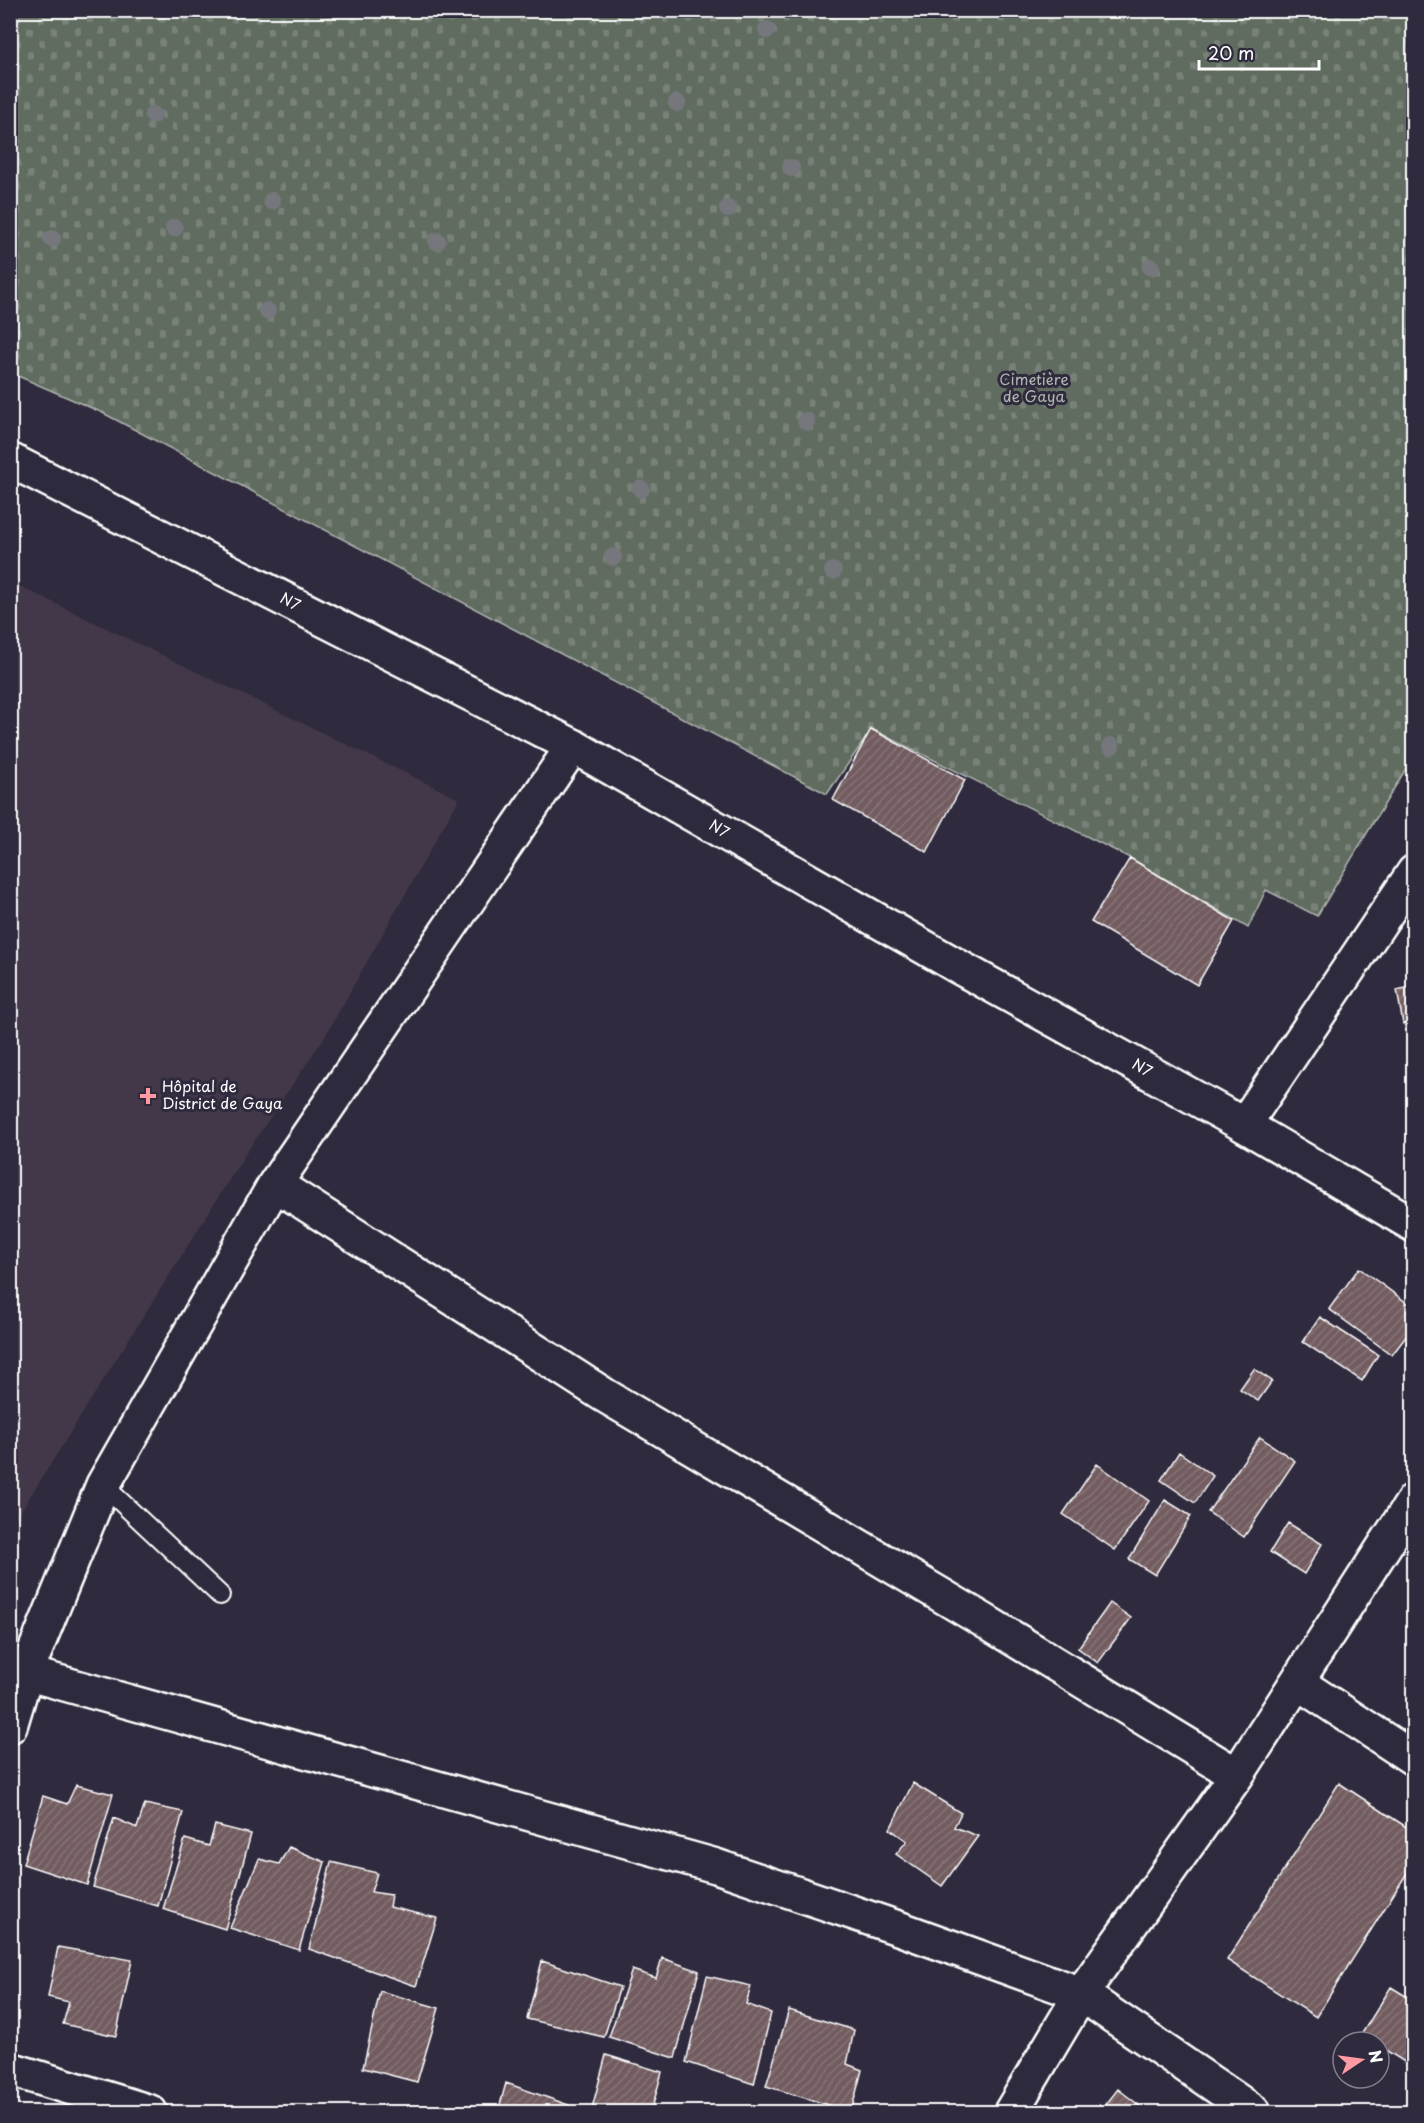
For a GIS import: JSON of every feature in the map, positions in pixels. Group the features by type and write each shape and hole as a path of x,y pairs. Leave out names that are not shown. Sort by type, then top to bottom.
{"street":[{"name":"N7","path":"10,460 573,746 970,973 1244,1125 1413,1225"},
{"path":"10,1726 26,1673 103,1485 275,1184 573,746"},
{"path":"1244,1125 1413,872"},
{"path":"275,1184 604,1395 983,1620 1237,1775"},
{"path":"1011,2112 1081,1994 1237,1775 1413,1500"},
{"path":"26,1673 716,1866 901,1929 1081,1994 1254,2112"},
{"path":"1297,1682 1413,1759"},
{"path":"10,2069 150,2112"}],"lane":[{"path":"103,1485 220,1595"}],"shaded area":[{"name":"Hôpital de District de Gaya","path":"11,582 459,799 324,1038 246,1153 11,1527"}],"green space":[{"name":"Cimetière de Gaya","path":"11,11 1413,11 1413,757 1317,916 1266,890 1248,928 1130,858 872,729 827,794 103,413 11,373"}],"building":[{"path":"871,729 965,780 927,852 833,800"},
{"path":"1130,858 1234,921 1197,985 1091,922"},
{"path":"1414,986 1414,1022 1403,1024 1397,990"},
{"path":"1359,1268 1414,1308 1414,1326 1392,1355 1329,1309"},
{"path":"1320,1317 1378,1355 1362,1381 1303,1342"},
{"path":"1254,1369 1272,1381 1258,1401 1240,1389"},
{"path":"1260,1437 1295,1461 1244,1537 1208,1512"},
{"path":"1179,1452 1213,1476 1195,1503 1161,1480"},
{"path":"1097,1464 1149,1501 1115,1550 1063,1514"},
{"path":"1165,1500 1191,1516 1155,1575 1129,1559"},
{"path":"1288,1523 1322,1544 1304,1574 1270,1552"},
{"path":"1110,1603 1131,1618 1098,1663 1078,1648"},
{"path":"913,1783 961,1813 954,1827 978,1836 942,1886 896,1854 907,1841 890,1829"},
{"path":"1339,1783 1414,1832 1414,1862 1316,2017 1227,1960"},
{"path":"76,1785 113,1794 87,1885 23,1864 43,1796 67,1804"},
{"path":"145,1804 183,1812 158,1906 93,1887 114,1818 137,1828"},
{"path":"215,1825 251,1834 225,1929 163,1909 185,1839 209,1846"},
{"path":"289,1847 325,1862 299,1950 230,1928 259,1859 279,1864"},
{"path":"331,1862 377,1873 371,1892 391,1895 389,1907 437,1918 416,1986 309,1949"},
{"path":"58,1947 132,1960 116,2036 63,2024 69,2002 48,1997"},
{"path":"662,1958 699,1971 675,2058 609,2037 632,1970 656,1978"},
{"path":"542,1961 620,1987 604,2037 527,2019"},
{"path":"707,1976 751,1986 746,2004 771,2013 754,2084 686,2062"},
{"path":"1391,1987 1414,2001 1414,2068 1391,2054 1391,2030 1364,2030"},
{"path":"380,1991 439,2008 417,2082 363,2068"},
{"path":"789,2010 854,2030 847,2064 862,2070 851,2112 766,2086"},
{"path":"606,2055 662,2072 651,2112 591,2112"},
{"path":"506,2083 577,2108 576,2112 498,2112"},
{"path":"1118,2089 1140,2106 1134,2112 1100,2112"}],"place":[{"name":"Hôpital de District de Gaya","path":"148,1096"}]}
